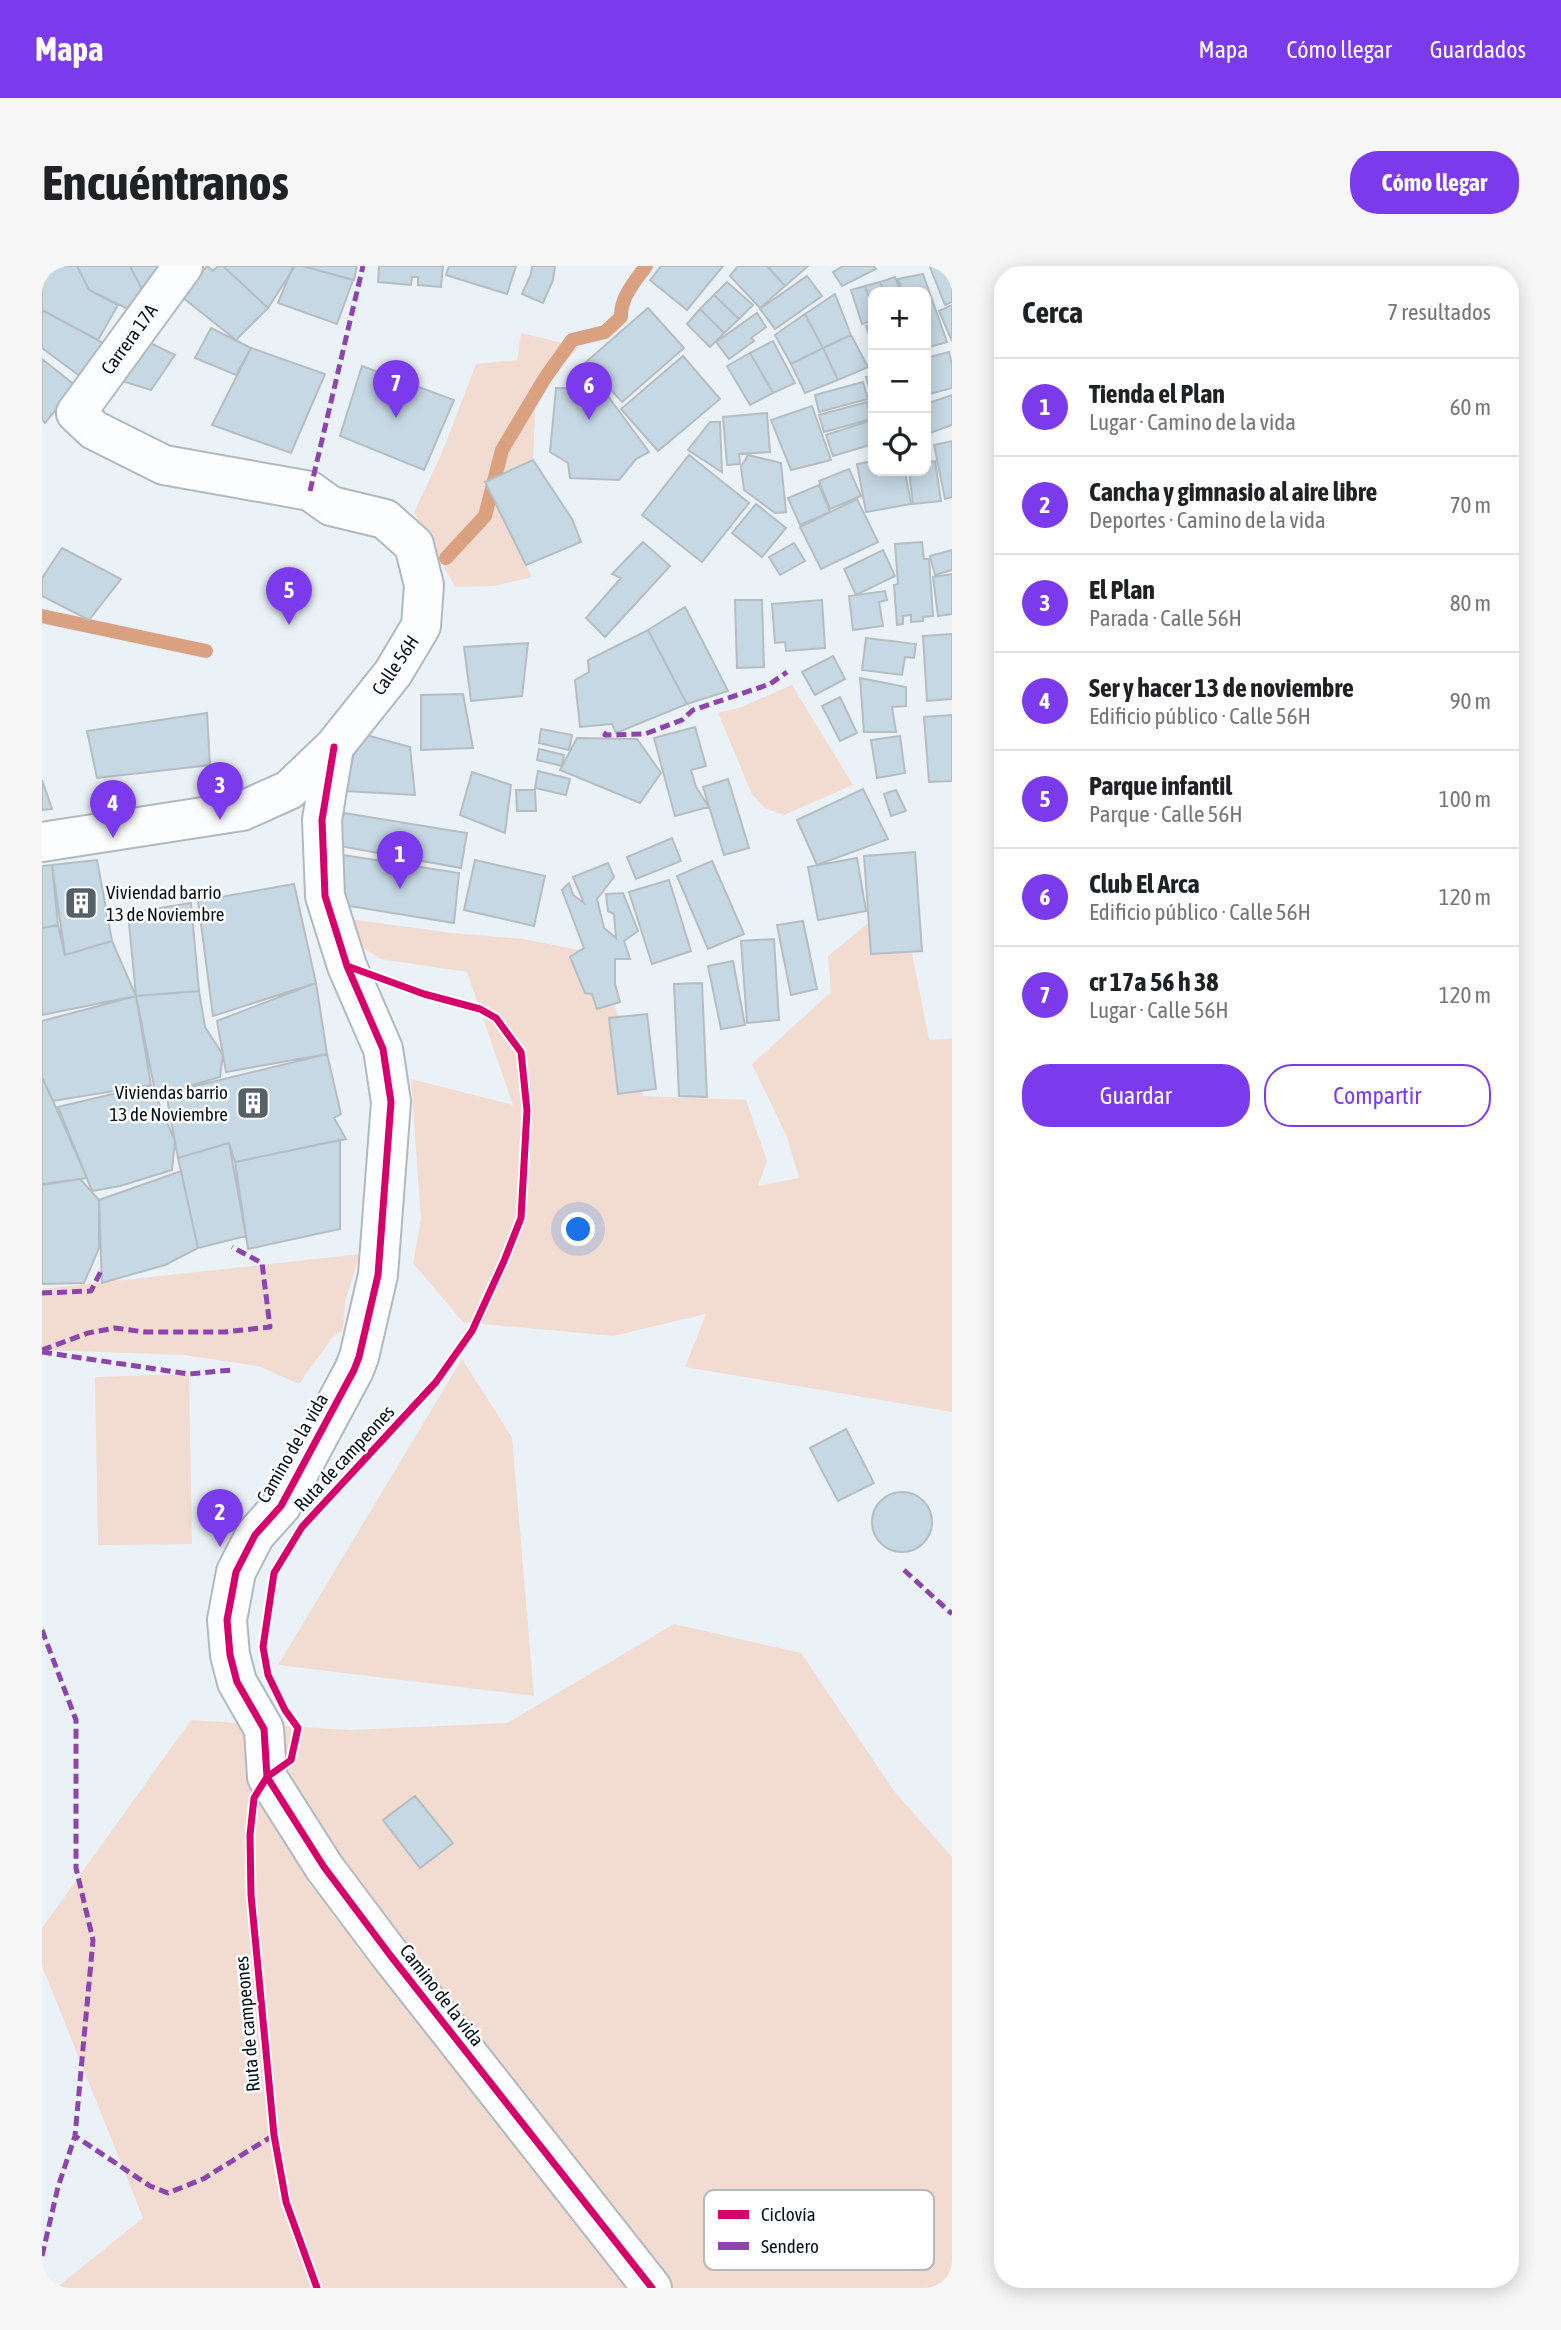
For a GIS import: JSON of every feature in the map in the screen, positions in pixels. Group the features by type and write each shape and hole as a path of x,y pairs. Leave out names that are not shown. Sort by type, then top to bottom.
{"street":[{"name":"Carrera 17A","path":"76,413 183,266"},
{"name":"Calle 56H","path":"42,842 242,811 289,790 334,747 393,673 421,626 424,585 414,545 385,519 331,506 310,491 164,465 94,430 76,413"},
{"name":"Camino de la vida","path":"334,747 322,820 325,896 347,966 383,1049 391,1102 378,1275 354,1370 281,1506 255,1535 236,1572 228,1620 230,1655 237,1682 264,1729 267,1777 324,1867 652,2288"}],"shaded area":[{"path":"521,333 579,347 536,393 533,460 485,483 532,577 494,586 455,587 414,512 441,455 476,364 517,360"},
{"path":"792,685 853,785 784,815 765,808 752,794 718,713 741,707"},
{"path":"878,915 893,916 912,953 929,1040 952,1039 952,1412 685,1367 706,1314 613,1336 463,1322 413,1263 421,1219 411,1079 513,1105 467,972 381,959 358,945 342,918 452,933 523,939 590,952 632,1045 643,1096 746,1100 767,1161 758,1186 799,1178 787,1137 752,1064 831,992 828,956"},
{"path":"360,1254 345,1301 343,1330 332,1338 299,1384 258,1366 184,1355 42,1350 42,1289"},
{"path":"462,1359 512,1437 534,1696 278,1665"},
{"path":"189,1374 192,1544 98,1545 95,1377"},
{"path":"674,1624 801,1653 894,1791 952,1857 952,2288 56,2288 143,2218 42,1966 42,1928 191,1720 350,1730 507,1723"}],"building":[{"path":"49,266 77,266 89,290 118,305 98,340 42,310 42,272"},
{"path":"77,266 130,266 144,293 130,310 89,290"},
{"path":"130,266 158,266 163,274 144,293"},
{"path":"207,266 213,271 218,266 223,266 268,308 236,340 182,297"},
{"path":"223,266 295,266 268,308"},
{"path":"293,266 303,266 353,280 337,324 278,303"},
{"path":"302,266 357,266 354,280"},
{"path":"379,266 443,266 441,287 418,285 418,277 412,277 411,285 378,282"},
{"path":"449,266 516,266 507,294 446,275"},
{"path":"532,266 555,266 553,280 543,303 522,294"},
{"path":"661,266 723,266 687,310 650,280"},
{"path":"738,266 767,266 785,286 760,308 730,276"},
{"path":"808,266 785,286 769,268"},
{"path":"843,266 873,266 876,269 842,286 833,272"},
{"path":"952,266 952,302 945,305 930,267"},
{"path":"923,274 928,287 900,287 898,279"},
{"path":"807,276 822,296 775,329 760,309"},
{"path":"895,277 899,287 882,287 880,282"},
{"path":"727,282 753,305 739,319 714,295"},
{"path":"880,282 882,287 868,287 868,295 865,286"},
{"path":"865,286 868,295 868,322 862,324 851,290"},
{"path":"835,294 851,335 823,348 805,314"},
{"path":"714,295 739,319 724,333 700,309"},
{"path":"931,297 947,342 931,347"},
{"path":"952,305 952,341 939,311"},
{"path":"648,308 684,348 622,402 586,362"},
{"path":"700,309 724,333 710,347 687,324"},
{"path":"42,310 107,345 84,379 42,348"},
{"path":"757,313 766,327 751,338 754,341 729,359 716,342"},
{"path":"805,314 823,348 791,364 775,335"},
{"path":"211,328 251,348 236,375 195,358"},
{"path":"851,335 868,367 838,380 823,348"},
{"path":"146,341 175,355 151,390 122,381"},
{"path":"773,341 795,383 773,393 750,353"},
{"path":"251,348 325,374 291,453 212,425"},
{"path":"823,348 838,380 805,393 791,364"},
{"path":"949,352 952,388 931,394 931,357"},
{"path":"750,353 773,393 750,405 727,366"},
{"path":"683,356 720,399 658,451 621,409"},
{"path":"42,359 76,386 45,423 42,419"},
{"path":"362,366 454,400 424,470 340,436"},
{"path":"863,382 868,399 819,412 815,395"},
{"path":"556,388 602,388 649,452 636,459 619,480 570,478 568,463 550,452"},
{"path":"952,395 952,425 931,433 931,402"},
{"path":"867,402 868,406 868,420 824,432 819,415"},
{"path":"812,406 831,460 791,470 771,420"},
{"path":"767,413 770,452 739,454 740,464 727,465 723,417"},
{"path":"868,421 868,446 833,456 826,435"},
{"path":"710,422 720,422 722,472 688,450"},
{"path":"952,441 952,497 945,499 934,445"},
{"path":"689,455 749,503 702,562 642,515"},
{"path":"748,455 781,463 786,512 775,513 744,490 741,467"},
{"path":"533,460 572,519 581,542 526,565 485,482"},
{"path":"931,461 935,461 941,501 913,504 910,476 931,476"},
{"path":"868,462 868,476 906,476 911,504 866,512 857,464"},
{"path":"849,469 861,496 830,509 819,481"},
{"path":"819,485 830,512 800,525 788,498"},
{"path":"857,499 878,542 821,569 800,527"},
{"path":"756,504 786,528 762,557 732,533"},
{"path":"643,542 670,566 605,637 586,618 621,578 612,574"},
{"path":"922,542 924,559 929,559 933,616 923,617 923,621 911,622 911,615 903,616 903,624 897,625 895,544"},
{"path":"794,543 805,561 780,575 769,557"},
{"path":"62,548 121,579 89,620 42,596 42,578"},
{"path":"883,550 895,576 856,595 844,569"},
{"path":"952,550 952,570 935,575 930,556"},
{"path":"952,574 952,614 938,616 933,577"},
{"path":"885,591 887,600 879,602 883,626 853,630 849,596"},
{"path":"735,600 762,600 764,667 737,668"},
{"path":"822,600 825,648 786,651 785,642 775,643 772,604"},
{"path":"685,607 728,691 687,704 648,630"},
{"path":"648,630 687,704 616,733 612,724 580,727 575,680 589,672 588,660"},
{"path":"952,634 952,699 927,701 923,636"},
{"path":"866,638 916,644 914,658 905,657 902,675 862,670"},
{"path":"528,643 522,696 471,701 464,647"},
{"path":"833,656 845,679 815,695 802,672"},
{"path":"860,678 906,687 906,706 892,707 896,732 864,732"},
{"path":"463,694 473,748 421,750 421,695"},
{"path":"840,697 857,733 840,741 822,706"},
{"path":"207,713 210,765 97,778 87,731"},
{"path":"952,715 952,781 929,782 924,717"},
{"path":"695,727 706,766 691,770 696,787 709,807 675,816 654,738"},
{"path":"541,729 572,735 569,750 539,743"},
{"path":"359,733 410,747 415,795 345,791"},
{"path":"900,736 905,773 877,778 871,740"},
{"path":"577,738 637,739 661,773 640,803 560,770"},
{"path":"539,749 564,755 562,766 537,760"},
{"path":"538,771 570,779 566,795 535,788"},
{"path":"472,772 511,785 505,833 460,815"},
{"path":"728,779 749,848 724,855 703,787"},
{"path":"42,780 52,809 42,810"},
{"path":"863,789 888,839 817,865 797,820"},
{"path":"516,790 535,790 536,811 517,811"},
{"path":"896,790 906,811 891,816 884,794"},
{"path":"344,813 467,833 461,868 334,845"},
{"path":"672,838 681,861 636,879 627,857"},
{"path":"915,852 922,951 871,954 864,856"},
{"path":"343,855 459,873 454,923 343,905"},
{"path":"857,858 866,911 818,920 808,867"},
{"name":"Viviendad barrio 13 de Noviembre","path":"97,860 112,941 65,955 52,865"},
{"path":"475,860 545,876 534,926 464,910"},
{"path":"712,861 744,934 708,949 677,876"},
{"path":"608,863 614,877 597,899 604,928 616,938 614,914 608,911 606,894 623,893 638,931 624,941 630,959 615,959 615,984 620,1002 597,1009 592,994 585,993 570,957 584,948 562,890 569,883 573,895 584,903 573,877"},
{"path":"52,865 58,925 42,928 42,866"},
{"path":"669,880 691,951 652,964 629,892"},
{"path":"294,884 316,983 213,1016 198,901"},
{"path":"191,903 199,991 136,996 128,913"},
{"path":"803,921 817,989 791,995 777,925"},
{"path":"58,925 65,955 112,941 136,996 42,1015 42,928"},
{"path":"774,939 779,1020 747,1023 741,941"},
{"path":"733,961 745,1025 721,1029 708,966"},
{"name":"Viviendas barrio 13 de Noviembre","path":"316,983 327,1054 226,1072 217,1021"},
{"path":"702,983 707,1097 679,1096 674,984"},
{"name":"Viviendas barrio 13 de Noviembre","path":"199,991 205,1027 223,1055 220,1077 156,1096 136,996"},
{"name":"Viviendas barrio 13 de Noviembre","path":"136,996 151,1085 53,1101 42,1077 42,1021"},
{"path":"647,1014 656,1089 618,1094 609,1018"},
{"name":"Viviendas barrio 13 de Noviembre","path":"327,1054 341,1114 334,1118 346,1139 235,1162 229,1143 178,1158 166,1093"},
{"name":"Viviendas barrio 13 de Noviembre","path":"42,1078 53,1101 87,1178 42,1185"},
{"name":"Viviendas barrio 13 de Noviembre","path":"151,1085 175,1141 172,1170 120,1186 92,1191 58,1107"},
{"path":"340,1140 340,1229 248,1249 235,1162"},
{"name":"Viviendas barrio 13 de Noviembre","path":"229,1143 246,1236 198,1248 178,1158"},
{"path":"181,1171 198,1248 165,1265 102,1283 99,1200"},
{"path":"80,1179 99,1200 99,1248 84,1283 42,1284 42,1184"},
{"path":"846,1429 874,1483 838,1501 810,1448"},
{"path":"902,1492 923,1501 932,1522 923,1543 902,1552 881,1543 872,1522 881,1501"},
{"path":"415,1796 453,1843 420,1868 383,1820"}],"waterway":[{"path":"446,558 485,516 502,450 545,378 572,340 605,332 621,317 626,296 646,266"},
{"path":"42,616 206,651"}],"marked path":[{"path":"310,491 363,266"},
{"path":"607,732 605,735 645,734 682,720 693,710 770,684 787,672"},
{"path":"42,1350 88,1333 115,1328 145,1332 225,1332 270,1327 262,1263 232,1247"},
{"path":"42,1293 91,1291 101,1271"},
{"path":"42,1352 189,1374 232,1370"},
{"path":"904,1570 952,1614"},
{"path":"42,1630 76,1720 76,1868 93,1940 75,2136 150,2186 168,2193 203,2179 274,2135"},
{"path":"42,2256 58,2187 75,2136"}],"cycle path":[{"name":"Ruta de campeones","path":"334,747 322,820 325,896 347,966 383,1049 391,1102 378,1275 354,1370 281,1506 255,1535 236,1572 227,1620 230,1655 237,1682 264,1729 267,1777 324,1867 652,2288"},
{"name":"Ruta de campeones","path":"317,2288 286,2202 274,2135 251,1895 250,1835 254,1798 267,1777 291,1760 298,1728 285,1710 268,1675 263,1647 274,1573 302,1527 436,1382 472,1331 521,1218 527,1110 521,1052 496,1018 480,1009 424,994 347,966"}],"place":[{"name":"cr 17a 56 h 38","path":"396,418"},
{"name":"Club El Arca","path":"589,420"},
{"name":"Parque infantil","path":"289,625"},
{"name":"El Plan","path":"220,820"},
{"name":"Ser y hacer 13 de noviembre","path":"113,838"},
{"name":"Tienda el Plan","path":"400,889"},
{"name":"Viviendad barrio 13 de Noviembre","path":"81,903"},
{"name":"Viviendas barrio 13 de Noviembre","path":"253,1103"},
{"name":"Cancha y gimnasio al aire libre","path":"220,1547"}]}
